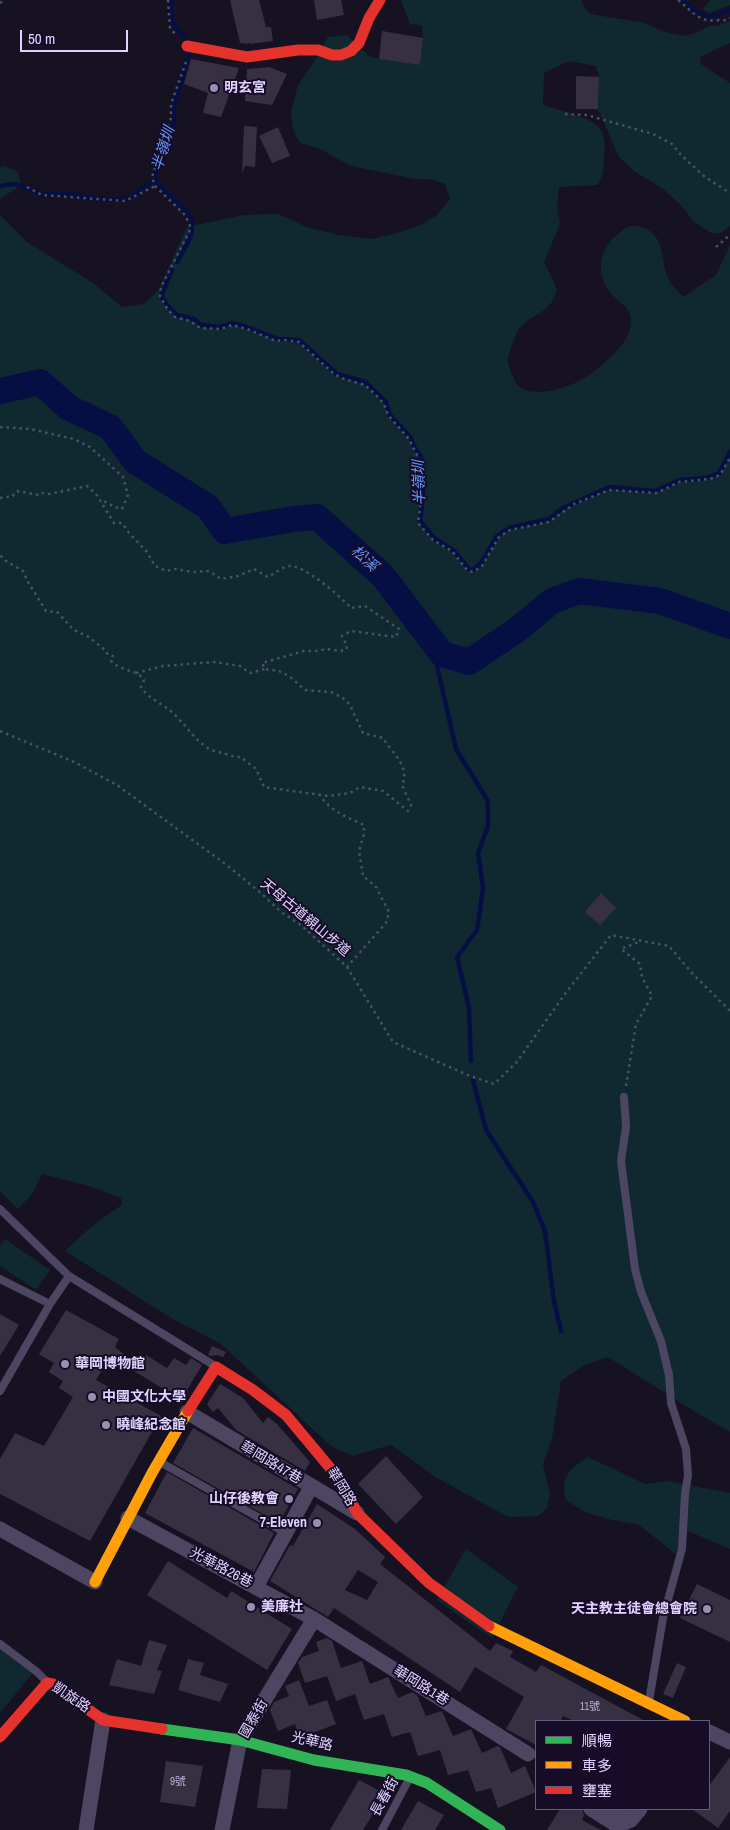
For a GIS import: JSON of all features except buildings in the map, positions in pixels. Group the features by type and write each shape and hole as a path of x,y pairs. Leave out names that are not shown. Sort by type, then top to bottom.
{"street":[{"path":"187,46 246,57 298,50 318,50 332,55 341,54 351,51 360,43 369,18 380,0"},
{"path":"0,1529 95,1582 158,1461 216,1367"},
{"name":"華岡路","path":"216,1367 253,1390 286,1415 340,1481 357,1513 429,1584 486,1624 683,1720"},
{"name":"華岡路47巷","path":"187,1412 357,1513"},
{"path":"256,1587 311,1487"},
{"name":"光華路26巷","path":"128,1518 314,1620"},
{"name":"國泰街","path":"222,1830 240,1740 314,1620"},
{"name":"華岡路1巷","path":"314,1620 528,1754"},
{"path":"0,1737 47,1682"},
{"name":"凱旋路","path":"47,1682 53,1684 103,1720 86,1830"},
{"name":"光華路","path":"103,1720 240,1740 314,1760 411,1776 427,1783 500,1830"},
{"path":"710,1732 730,1742"},
{"path":"593,1810 618,1826 636,1814"},
{"path":"616,1810 636,1814"}],"lane":[{"path":"624,1097 626,1127 621,1161 634,1269 641,1292 661,1341 669,1375 670,1403 686,1449 688,1475 682,1549 662,1618 649,1704"},
{"path":"0,1209 69,1276 216,1367"},
{"path":"0,1391 50,1304 69,1276"},
{"path":"0,1279 50,1304"},
{"path":"158,1461 286,1533"},
{"name":"凱旋路","path":"0,1644 47,1682"},
{"name":"長春街","path":"382,1830 411,1776"}],"path":[{"path":"0,3 5,0"},
{"path":"168,0 170,28 187,46 186,62 171,104 171,118 152,177 155,186 185,215 191,228 161,287 160,296 168,310 175,316 190,321 200,328 221,329 232,326 247,329 276,341 299,342 341,378 365,385 370,389 384,404 388,415 409,439 420,461 421,502 418,522 433,540 452,551 467,570 473,572 482,566 500,537 510,530 548,522 574,504 609,490 657,493 679,482 710,479 720,475 730,458"},
{"path":"678,0 701,20 712,22 730,18"},
{"path":"565,114 587,115 653,134 672,144 705,177 730,193"},
{"path":"27,187 42,195 124,201 155,186"},
{"path":"716,246 730,235"},
{"path":"0,427 30,429 74,439 90,447 123,477 128,495 122,509 112,508 100,500"},
{"path":"0,498 13,496 18,491 39,495 87,486 100,500 114,523 122,523 129,534 147,552 155,566 166,571 176,569 193,572 209,571 221,578 238,576 254,569 268,577 289,566 300,568 338,594 350,608 365,606 399,629 396,636 351,631 342,636 347,646 346,650 304,651 262,663 265,669"},
{"path":"0,555 23,571 46,612 57,612 74,630 89,637 105,650 108,655 112,656 114,658 111,662 124,670 136,672 172,665 214,662 240,666 250,673 265,669 279,672 289,676 304,690 331,692 343,698 350,705 362,733 383,738 391,751 403,764 406,779 402,785 411,805 408,811 383,791 360,787 350,793 328,796 264,787 256,768 241,756 232,757 213,751 200,743 168,709 145,693 142,687 144,680 136,672"},
{"name":"天母古道親山步道","path":"0,731 74,762 117,785 228,866 281,912 301,925 347,967 393,1042 470,1076 494,1084 516,1063 565,994 611,935 670,946 692,973 730,1011"},
{"path":"318,794 325,803 342,815 364,824 364,834 359,851 363,876 376,887 389,912 386,923 347,967"},
{"path":"624,1097 636,1024 652,996 642,977 640,964 620,949 642,940"}],"shaded area":[{"path":"401,0 581,0 590,14 645,23 664,32 685,36 709,26 717,26 730,21 730,43 702,56 700,59 701,64 730,83 730,226 721,233 711,233 693,221 681,205 663,189 634,171 619,157 598,109 599,77 596,66 569,61 544,73 543,105 582,117 600,129 604,139 604,168 597,185 559,187 557,207 560,224 544,262 557,289 548,307 519,329 512,344 508,361 518,386 533,392 542,392 551,391 581,380 614,354 629,332 631,324 630,315 607,288 601,272 601,264 602,256 610,241 626,228 636,226 645,228 656,237 667,276 683,297 716,275 730,245 730,1432 608,1357 584,1365 561,1381 552,1439 543,1464 550,1495 547,1508 538,1516 508,1517 437,1478 391,1445 352,1456 331,1446 221,1344 171,1318 65,1251 92,1226 122,1205 121,1198 89,1186 42,1174 32,1194 18,1209 0,1191 0,215 27,242 93,283 122,307 144,304 159,290 187,227 244,215 278,214 309,228 339,235 371,239 421,225 437,215 450,199 445,184 430,179 415,179 351,166 318,148 300,143 293,129 291,112 298,85 328,37 347,35 369,56 420,65 423,38 422,26 410,24"},
{"path":"710,0 730,0 730,5 709,13 703,9"},
{"path":"4,166 18,172 21,185 0,199 0,167"},
{"path":"5,1239 50,1270 36,1290 0,1266 0,1246"},
{"path":"588,1457 645,1484 668,1481 730,1493 730,1549 681,1528 677,1555 639,1525 585,1512 566,1500 564,1492 565,1479 571,1470"},
{"path":"466,1549 518,1587 492,1638 437,1600"},
{"path":"0,1649 32,1674 0,1713"}],"waterway":[{"name":"半嶺圳","path":"171,0 172,22 177,30 186,38"},
{"path":"683,0 700,14 708,17 730,10"},
{"name":"半嶺圳","path":"177,262 190,238 191,219 188,213 155,182 174,120 174,104 189,53"},
{"path":"0,186 13,184 40,193 116,199 132,196 151,183"},
{"name":"半嶺圳","path":"172,270 161,296 177,315 194,319 201,325 220,327 232,323 278,339 299,340 337,374 365,382 386,402 390,415 411,438 414,447 421,456 423,497 420,521 434,538 454,551 469,569 473,570 481,563 497,536 509,528 549,519 563,508 609,487 655,491 680,480 706,478 719,473 730,452"},
{"name":"松溪","path":"0,391 40,382 69,408 110,427 135,461 208,507 225,531 317,517 383,576 442,654 469,662 518,629 552,601 579,591 660,601 730,626"},
{"path":"442,654 437,666 456,749 488,801 488,826 478,853 483,888 477,930 457,957 469,1008 471,1061"},
{"path":"473,1080 486,1130 533,1202 545,1231 554,1301 561,1331"}],"traffic: fast":[{"path":"162,1729 240,1740 314,1760 406,1775 427,1783 500,1830"}],"traffic: slow":[{"path":"95,1582 152,1473 188,1411"},
{"path":"489,1626 683,1720"}],"traffic: jam":[{"path":"187,46 247,57 298,50 318,50 332,55 341,55 351,51 359,43 369,18 380,0"},
{"path":"188,1411 216,1367 253,1390 286,1415 341,1481 357,1513 429,1583 489,1626"},
{"path":"0,1737 47,1683 53,1684 103,1720 162,1729"}],"place":[{"name":"明玄宮","path":"214,88"},
{"name":"華岡博物館","path":"65,1364"},
{"name":"中國文化大學","path":"92,1397"},
{"name":"曉峰紀念館","path":"106,1425"},
{"name":"山仔後教會","path":"289,1499"},
{"name":"7-Eleven","path":"317,1523"},
{"name":"美廉社","path":"251,1607"},
{"name":"天主教主徒會總會院","path":"707,1609"}]}
